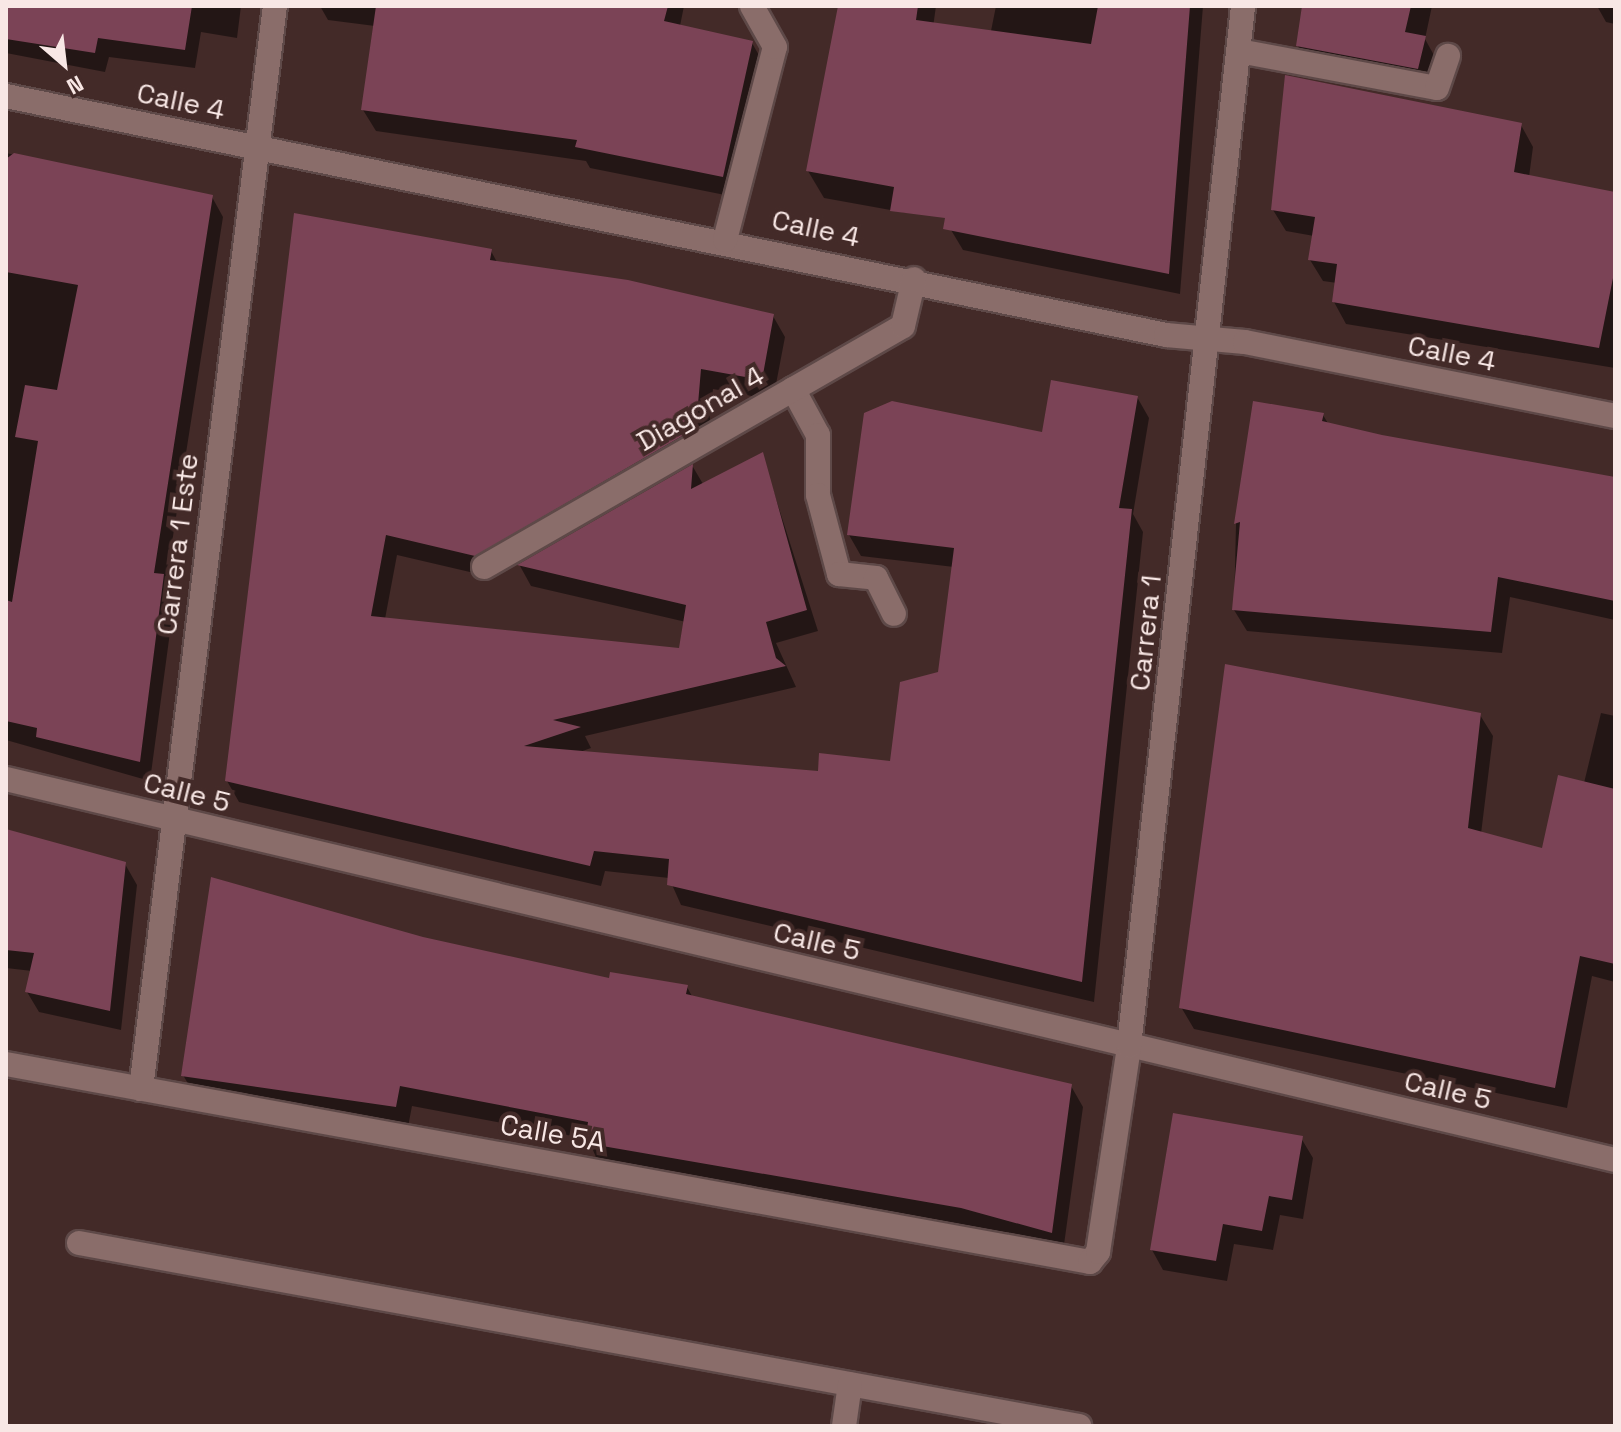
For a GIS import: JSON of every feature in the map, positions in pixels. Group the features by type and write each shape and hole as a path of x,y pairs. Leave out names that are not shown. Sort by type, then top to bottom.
{"street":[{"name":"Carrera 1 Este","path":"141,1089 275,6"},
{"path":"725,240 775,47 752,6"},
{"name":"Carrera 1","path":"1090,1262 1098,1252 1129,1046 1209,340 1243,6"},
{"path":"1239,51 1437,88 1448,56"},
{"name":"Calle 4","path":"6,96 1209,340 1615,416"},
{"name":"Diagonal 4","path":"484,567 903,326 914,279"},
{"path":"793,389 818,435 818,495 839,574 876,578 894,614"},
{"name":"Calle 5","path":"6,779 1615,1160"},
{"name":"Calle 5A","path":"6,1064 1090,1262"},
{"path":"79,1243 850,1384 989,1418 1079,1426"},
{"path":"844,1426 850,1384"}],"building":[{"path":"6,6 192,6 185,50 98,38 95,53 6,39"},
{"path":"376,6 668,6 664,21 753,41 723,177 575,147 577,140 361,110"},
{"path":"838,6 918,6 916,20 1091,44 1098,6 1190,6 1169,274 943,229 945,218 890,211 894,187 806,171"},
{"path":"1302,6 1411,6 1405,32 1426,36 1418,69 1296,46"},
{"path":"1285,75 1522,123 1514,172 1615,192 1615,268 1599,348 1332,302 1337,264 1308,260 1315,217 1271,210"},
{"path":"14,153 213,195 154,573 164,574 140,762 36,737 37,728 6,721 6,600 12,602 38,441 15,437 25,385 57,390 78,285 6,272 6,159"},
{"path":"294,213 492,249 490,260 628,280 774,314 762,380 701,369 696,428 475,556 386,535 371,616 679,648 686,605 517,565 693,464 691,489 763,452 807,610 766,622 776,658 786,666 553,720 581,727 524,746 818,771 819,753 890,761 900,682 938,672 954,548 847,535 864,413 892,401 1042,432 1051,380 1138,396 1119,508 1132,509 1082,982 667,885 669,859 594,851 590,866 225,781"},
{"path":"1253,401 1324,413 1322,421 1382,435 1615,477 1615,601 1498,577 1491,632 1232,610 1240,522 1234,524"},
{"path":"1225,664 1481,713 1468,828 1542,848 1558,775 1615,789 1615,964 1580,956 1555,1088 1179,1008"},
{"path":"6,829 126,862 110,1011 25,992 34,953 6,950"},
{"path":"211,877 423,937 609,978 610,972 688,985 686,994 1072,1084 1052,1233 961,1208 585,1143 588,1122 400,1086 396,1107 181,1076"},
{"path":"1173,1113 1303,1136 1292,1200 1269,1196 1262,1231 1223,1224 1216,1261 1150,1250"}]}
